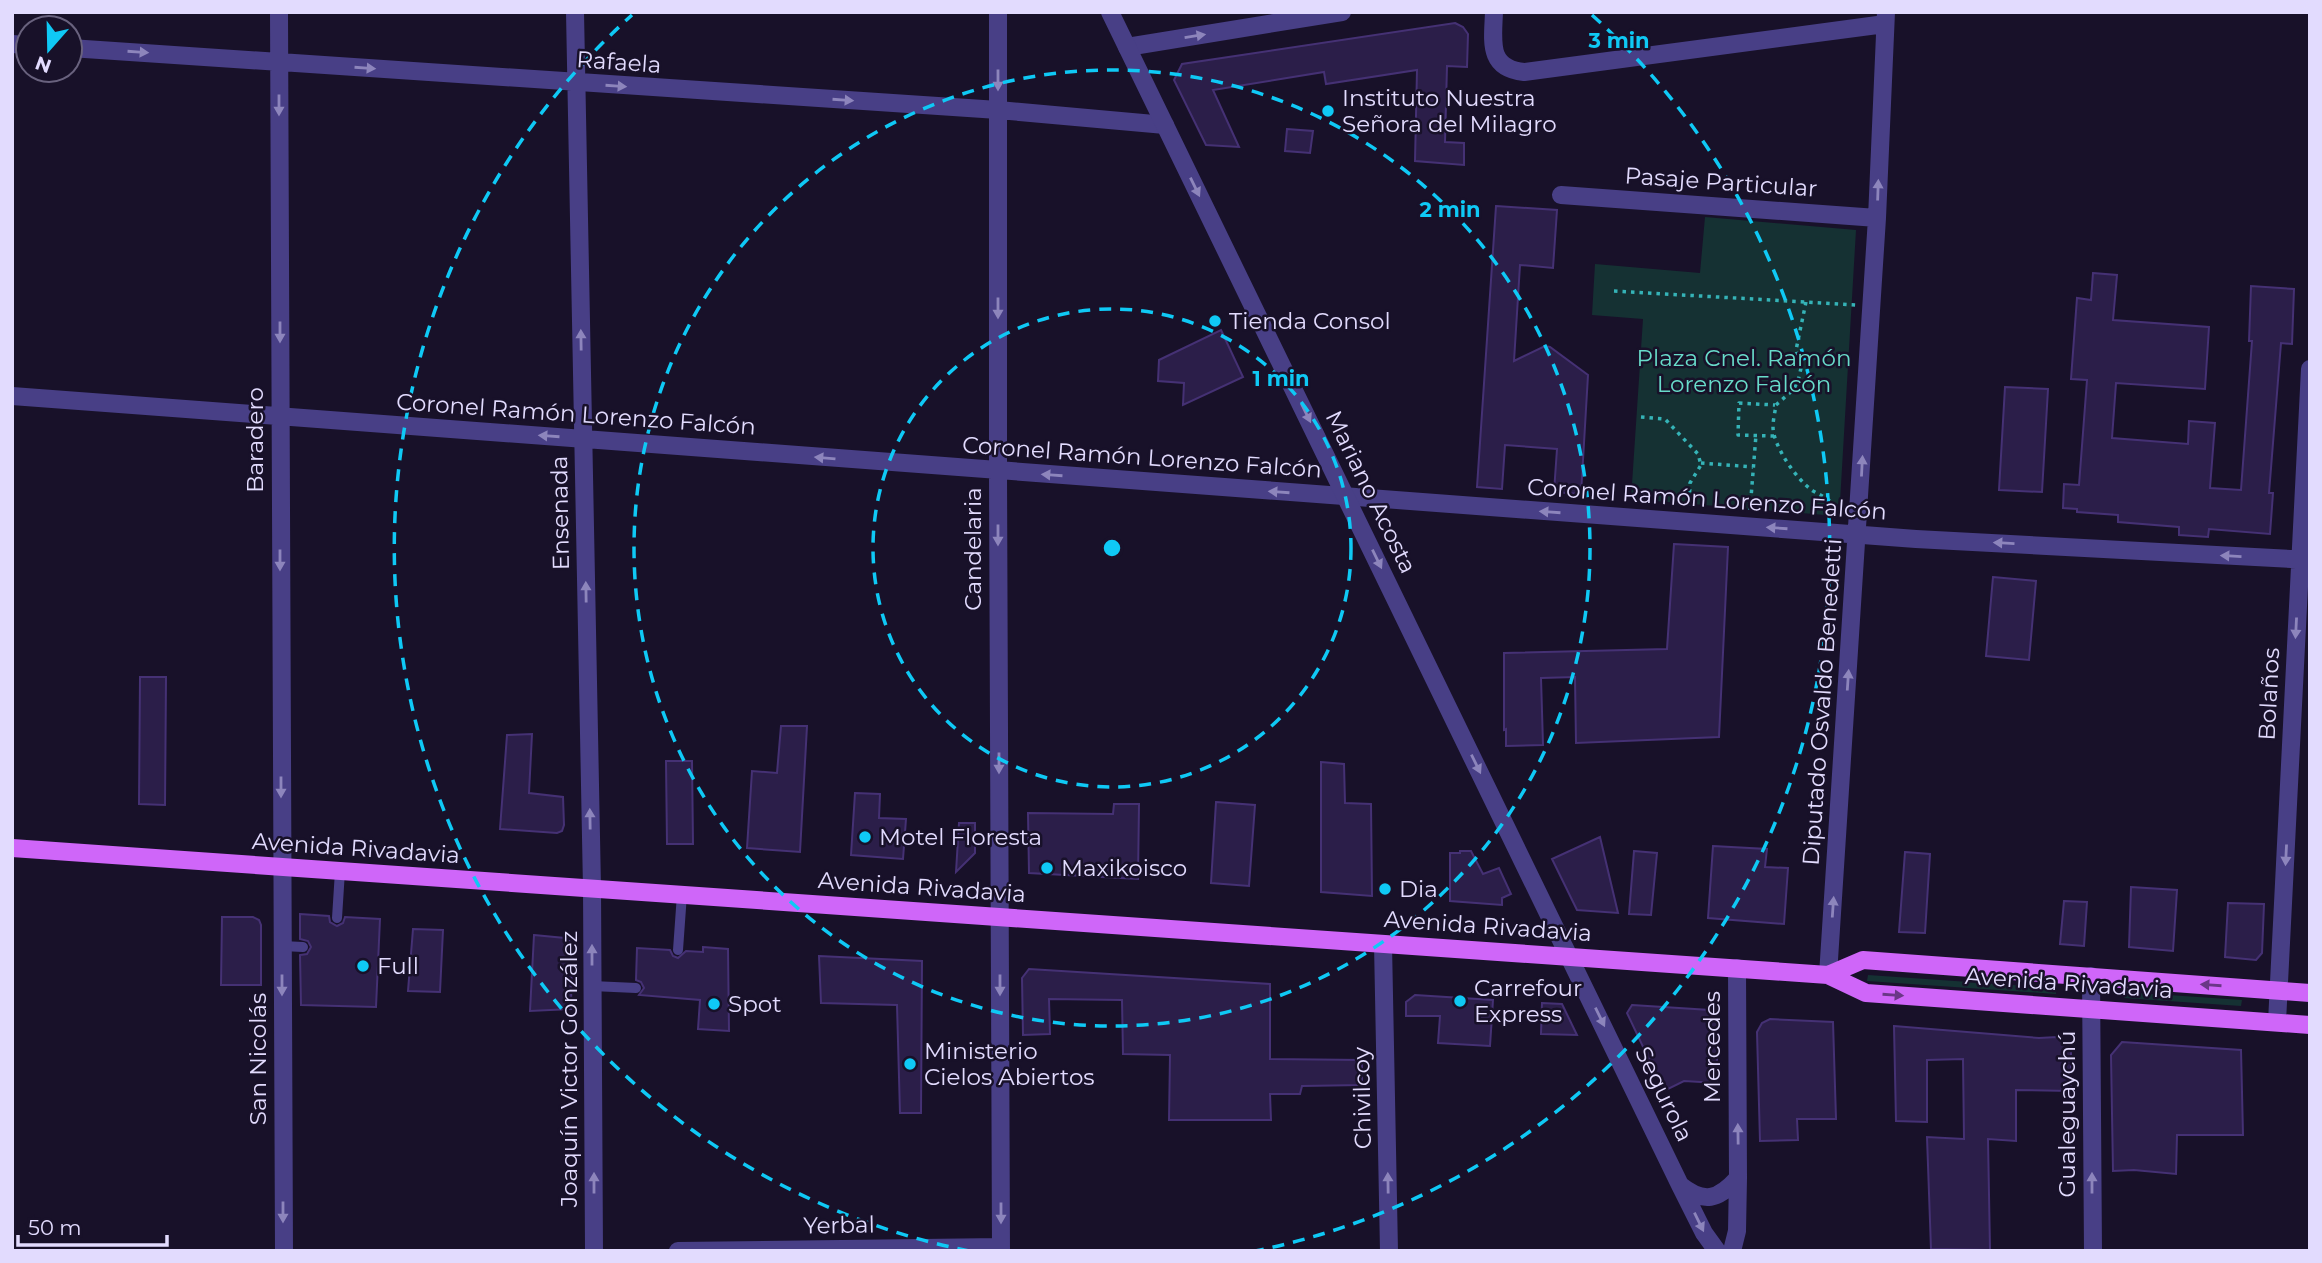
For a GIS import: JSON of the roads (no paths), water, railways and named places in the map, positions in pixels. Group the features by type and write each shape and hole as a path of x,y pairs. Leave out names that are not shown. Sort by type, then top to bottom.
{"main road":[{"name":"Avenida Rivadavia","path":"12,848 1829,975 1866,993 2310,1025"},
{"name":"Avenida Rivadavia","path":"1829,975 1863,960 2310,993"}],"street":[{"name":"Baradero","path":"279,12 282,867"},
{"name":"Ensenada","path":"575,12 592,888"},
{"name":"Candelaria","path":"998,12 1001,1249"},
{"name":"Mariano Acosta","path":"1110,12 1570,956"},
{"path":"1127,47 1342,12"},
{"path":"1494,12 1493,46 1496,57 1504,67 1514,71 1536,71 1886,18"},
{"name":"Diputado Osvaldo Benedetti","path":"1829,975 1872,306 1886,18"},
{"name":"Rafaela","path":"84,49 998,110 1166,125"},
{"name":"Pasaje Particular","path":"1561,195 1877,219"},
{"name":"Bolaños","path":"2277,1022 2305,560 2310,369"},
{"name":"Coronel Ramón Lorenzo Falcón","path":"12,396 1347,498 1858,534 2305,560"},
{"name":"San Nicolás","path":"282,867 284,1251"},
{"name":"Joaquín Victor González","path":"592,888 594,1251"},
{"name":"Chivilcoy","path":"1383,944 1389,1251"},
{"name":"Segurola","path":"1570,956 1680,1185 1704,1233 1717,1251"},
{"name":"Mercedes","path":"1732,1251 1737,1231 1738,1178 1737,968"},
{"name":"Gualeguaychú","path":"2091,976 2093,1251"},
{"path":"1680,1185 1693,1195 1709,1198 1725,1192 1738,1178"},
{"name":"Yerbal","path":"678,1251 1001,1249"}],"lane":[{"path":"337,918 340,871"},
{"path":"678,950 682,894"},
{"path":"282,946 303,947"},
{"path":"593,985 636,988"}],"place":[{"name":"Instituto Nuestra Señora del Milagro","path":"1328,111"},
{"name":"Tienda Consol","path":"1215,321"},
{"name":"Motel Floresta","path":"865,837"},
{"name":"Maxikoisco","path":"1047,868"},
{"name":"Dia","path":"1385,889"},
{"name":"Full","path":"363,966"},
{"name":"Carrefour Express","path":"1460,1001"},
{"name":"Spot","path":"714,1004"},
{"name":"Ministerio Cielos Abiertos","path":"910,1064"}],"park label":[{"name":"Plaza Cnel. Ramón Lorenzo Falcón","path":"1744,371"}]}
